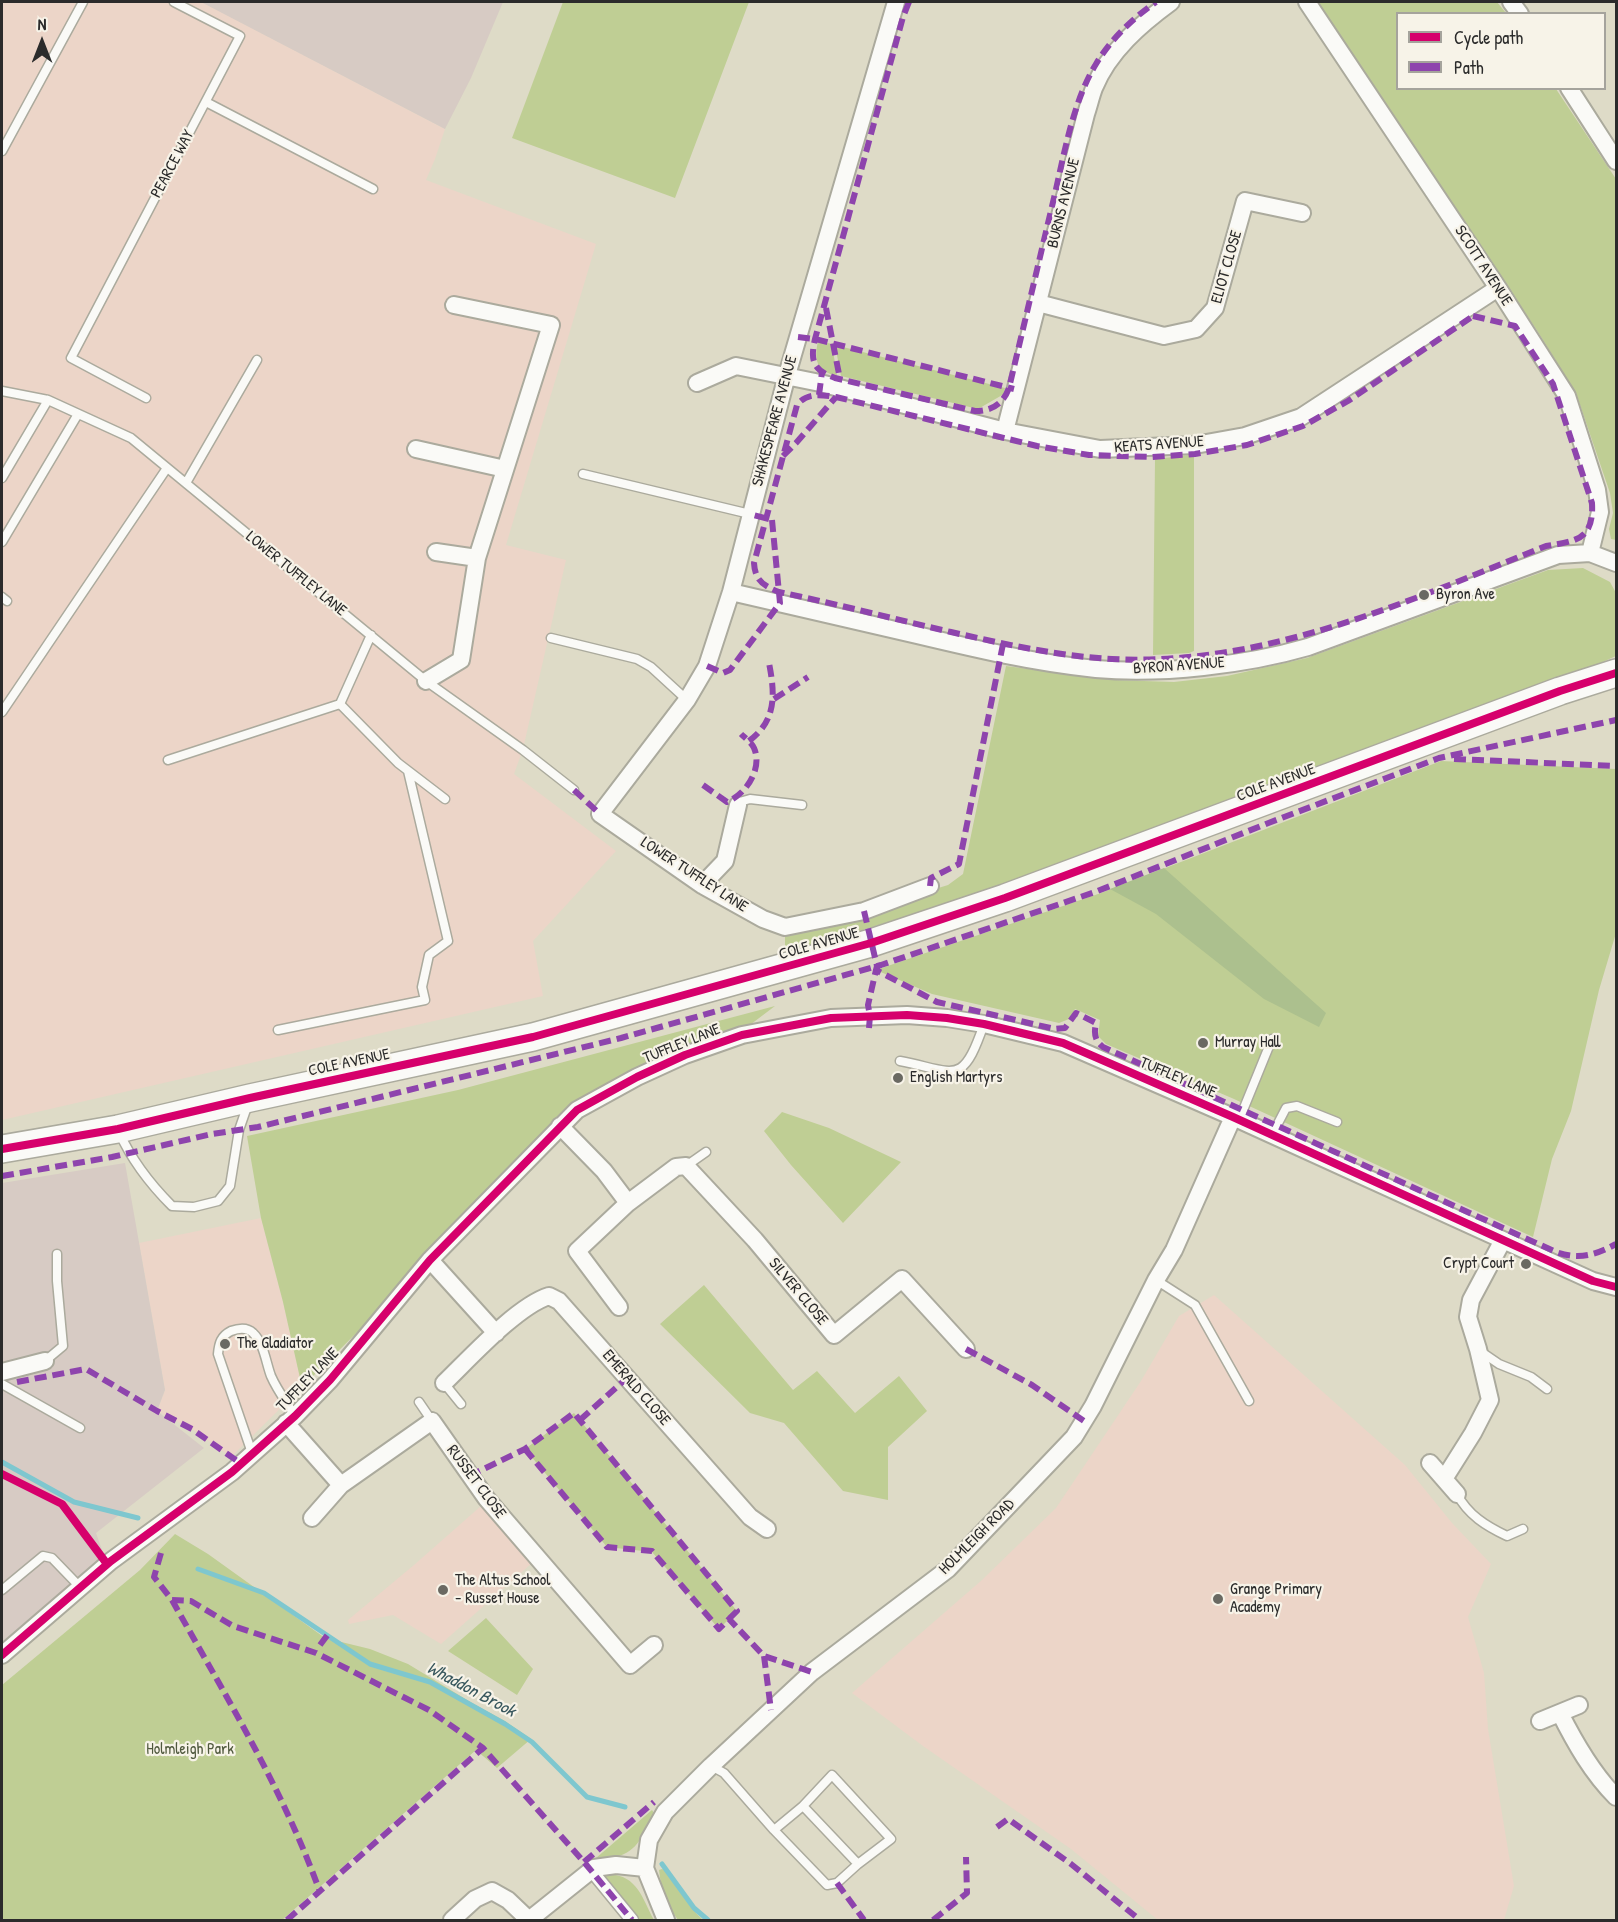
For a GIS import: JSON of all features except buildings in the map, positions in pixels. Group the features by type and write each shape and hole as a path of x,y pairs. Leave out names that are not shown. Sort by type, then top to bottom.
{"highway":[{"name":"COLE AVENUE","path":"2,1149 118,1129 533,1037 872,943 1005,898 1560,691 1617,673"}],"street":[{"name":"SHAKESPEARE AVENUE","path":"600,814 687,700 707,666 731,592 787,375 896,2"},
{"name":"BURNS AVENUE","path":"1005,431 1095,86 1111,58 1130,35 1171,2"},
{"name":"SCOTT AVENUE","path":"1307,2 1498,288 1567,396 1597,490 1600,512 1590,553"},
{"path":"1571,90 1611,140 1617,161"},
{"name":"ELIOT CLOSE","path":"1038,303 1164,336 1196,330 1215,308 1245,201 1302,213"},
{"name":"KEATS AVENUE","path":"697,383 735,366 787,375 1005,431 1100,449 1195,445 1245,436 1301,417 1498,288"},
{"path":"426,681 461,660 477,558 551,325 454,305"},
{"path":"416,449 506,469"},
{"path":"436,552 477,558"},
{"name":"BYRON AVENUE","path":"731,592 1001,655 1098,669 1151,670 1198,667 1281,655 1558,555 1590,553 1617,562"},
{"path":"702,885 725,861 738,806"},
{"name":"LOWER TUFFLEY LANE","path":"600,814 702,885 764,919 785,927 864,911 930,886"},
{"name":"TUFFLEY LANE","path":"2,1654 111,1560 232,1472 291,1419 330,1380 430,1260 577,1110 637,1077 685,1055 742,1035 831,1018 907,1015 984,1024 1063,1043 1236,1118 1593,1281 1617,1287"},
{"name":"HOLMLEIGH ROAD","path":"645,1868 649,1840 665,1812 812,1672 948,1569 1074,1437 1093,1406 1156,1280 1174,1250 1236,1118"},
{"path":"560,1126 604,1171 628,1203"},
{"path":"619,1307 577,1251 628,1203 676,1167 686,1166"},
{"name":"SILVER CLOSE","path":"686,1166 755,1240 834,1335 902,1279 966,1349"},
{"path":"1444,1479 1473,1433 1490,1400 1468,1317 1471,1300 1503,1240"},
{"path":"430,1260 496,1333"},
{"name":"EMERALD CLOSE","path":"444,1383 496,1333 538,1299 549,1296 559,1301 750,1517 767,1529"},
{"path":"2,1372 45,1361"},
{"path":"291,1419 341,1485"},
{"path":"312,1518 341,1485 432,1421"},
{"name":"RUSSET CLOSE","path":"432,1421 486,1498 630,1665 654,1645"},
{"path":"1430,1463 1457,1494"},
{"path":"1540,1721 1579,1705"},
{"path":"1560,1713 1579,1750 1617,1797"},
{"path":"452,1920 475,1899 492,1891 508,1900 529,1920 594,1868 616,1865 645,1868 666,1920"},
{"path":"591,1870 632,1920"}],"lane":[{"path":"2,151 83,2"},
{"name":"PEARCE WAY","path":"147,398 71,358 240,36 174,2"},
{"path":"206,102 373,189"},
{"path":"186,483 256,360"},
{"name":"LOWER TUFFLEY LANE","path":"2,391 48,400 131,438 426,681 523,750 574,790"},
{"path":"2,475 48,400"},
{"path":"2,542 78,414"},
{"path":"2,712 167,468"},
{"path":"583,474 750,514"},
{"path":"168,760 340,704 371,635"},
{"path":"551,638 637,659 651,668 687,700"},
{"path":"340,704 398,762 445,799"},
{"path":"278,1030 425,1000 422,987 429,955 448,941 408,771"},
{"path":"738,806 750,799 802,805"},
{"path":"900,1061 949,1072 959,1069 971,1058 984,1024"},
{"path":"1236,1118 1272,1039"},
{"path":"118,1129 128,1153 155,1190 172,1206 194,1207 218,1201 231,1186 239,1130 250,1098"},
{"path":"1272,1135 1286,1107 1297,1106 1337,1122"},
{"path":"686,1166 706,1152"},
{"path":"45,1361 63,1346 57,1254"},
{"path":"1156,1280 1195,1305 1249,1401"},
{"path":"252,1453 218,1354 219,1343 224,1336 241,1329 247,1329 254,1334 291,1419"},
{"path":"1478,1349 1499,1364 1531,1377 1546,1389"},
{"name":"EMERALD CLOSE","path":"444,1383 460,1404"},
{"path":"2,1384 80,1428"},
{"path":"418,1402 432,1421"},
{"path":"1457,1494 1463,1506 1484,1524 1507,1536 1523,1529"},
{"path":"2,1590 43,1556 52,1558 80,1587"},
{"path":"711,1766 724,1773 774,1830 827,1885 837,1883 891,1839 832,1775 803,1806 774,1830"},
{"path":"803,1806 858,1864"}],"shaded area":[{"path":"2,2 202,2 445,129 426,180 596,244 506,545 566,560 523,749 514,774 616,851 533,941 543,996 2,1120"},
{"path":"201,2 503,2 471,78 445,129"},
{"path":"125,1163 165,1390 157,1411 204,1448 96,1533 107,1564 2,1642 2,1183"},
{"name":"The Gladiator","path":"261,1218 302,1387 231,1457 192,1429 157,1411 165,1390 139,1243"},
{"name":"Grange Primary Academy","path":"1214,1295 1405,1465 1452,1523 1491,1564 1468,1617 1484,1673 1488,1729 1514,1886 1504,1920 1158,1920 1071,1849 923,1746 852,1693 982,1580 1056,1508 1141,1381 1179,1316"},
{"name":"The Altus School - Russet House","path":"481,1506 532,1563 441,1644 393,1615 349,1624 348,1620"}],"green space":[{"path":"563,2 749,2 675,198 512,138"},
{"path":"1317,2 1497,2 1505,12 1396,12 1396,90 1557,90 1616,179 1616,540 1611,539 1609,529 1613,513 1610,493 1576,393 1536,329"},
{"path":"818,341 832,344 837,376 825,371 818,364 816,354"},
{"path":"835,345 1005,388 1004,394 978,409 841,376"},
{"path":"1190,455 1194,457 1194,651 1153,655 1155,459"},
{"path":"1583,568 1610,582 1616,593 1616,656 1585,670 966,898 785,954 785,932 800,931 948,885 963,874 1006,666 1114,680 1174,682 1227,676 1307,658 1548,570"},
{"path":"1441,761 1616,769 1616,933 1599,990 1571,1111 1552,1159 1533,1237 1234,1099 1106,1044 1098,1036 1100,1020 1075,1009 1069,1019 1059,1023 932,994 876,970 1101,893"},
{"path":"1164,868 1326,1013 1319,1027 1264,999 1156,914 1110,889"},
{"path":"775,1006 734,1037 577,1110 302,1387 261,1218 247,1136 458,1090"},
{"path":"782,1112 829,1128 901,1162 843,1223 764,1131"},
{"path":"704,1285 793,1390 817,1371 855,1413 899,1376 927,1411 888,1447 888,1500 843,1491 784,1423 750,1413 660,1324"},
{"path":"574,1413 737,1611 719,1629 652,1552 607,1547 525,1449"},
{"name":"Holmleigh Park","path":"175,1534 208,1554 325,1638 370,1649 408,1664 505,1721 531,1739 497,1768 476,1750 282,1920 2,1920 2,1685 140,1570"},
{"path":"486,1618 533,1669 517,1695 448,1651"},
{"path":"652,1810 654,1813 643,1834 630,1851 615,1857 596,1858"},
{"path":"662,1869 703,1920 678,1920 663,1891 659,1870"},
{"path":"609,1874 627,1879 638,1889 654,1920 638,1920 600,1875"}],"waterway":[{"name":"Whaddon Brook","path":"2,1462 74,1502 138,1518"},
{"name":"Whaddon Brook","path":"198,1569 264,1593 370,1664 430,1682 505,1724 532,1742 587,1797 625,1807"},
{"name":"Whaddon Brook","path":"662,1864 694,1908 708,1920"}],"marked path":[{"path":"909,2 815,339 813,359 822,372 835,378 975,411 987,410 996,406 1004,398 1009,388 1070,129 1081,94 1102,55 1131,22 1156,2"},
{"path":"826,308 840,379"},
{"path":"1473,316 1515,326 1553,384 1592,503 1590,525 1586,532 1574,540 1546,546 1388,608 1280,641 1224,652 1168,659 1112,659 1011,645 779,592 765,585 756,574 754,563 797,405 810,396 836,397 1037,446 1089,455 1152,457 1195,454 1247,445 1303,426 1348,401 1473,316"},
{"path":"798,337 815,339 1014,389"},
{"path":"819,395 822,372"},
{"path":"783,456 836,397"},
{"path":"707,666 723,673 730,670 780,603 772,520 750,514"},
{"path":"930,886 931,878 959,864 1003,644"},
{"path":"749,741 765,724 772,706 769,663"},
{"path":"774,699 808,677"},
{"path":"2,1176 112,1157 212,1134 258,1127 621,1038 881,965 1095,892 1439,758 1616,720"},
{"path":"703,785 727,802 746,787 754,772 756,756 753,746 741,734"},
{"path":"1454,759 1616,766"},
{"path":"574,790 600,814"},
{"path":"864,911 876,970 937,1002 1055,1029 1065,1028 1076,1013 1096,1023 1095,1036 1103,1047 1556,1252 1580,1256 1601,1251 1616,1244"},
{"path":"869,1028 868,1005 876,970"},
{"path":"966,1349 1032,1385 1084,1421"},
{"path":"17,1382 86,1369 192,1429 240,1463"},
{"path":"580,1420 628,1377"},
{"path":"469,1476 525,1449 574,1413 737,1611 729,1619"},
{"path":"525,1449 607,1547 652,1551 719,1629 729,1619 764,1656 812,1672"},
{"path":"161,1553 154,1577 172,1600 191,1601 233,1626 316,1653 429,1710 483,1748"},
{"path":"172,1600 271,1779 320,1892"},
{"path":"320,1645 329,1633"},
{"path":"764,1656 771,1710"},
{"path":"287,1920 483,1748 632,1920"},
{"path":"584,1862 654,1802"},
{"path":"997,1827 1008,1819 1071,1864 1140,1920"},
{"path":"933,1920 967,1893 966,1857"},
{"path":"837,1883 864,1920"}],"cycle path":[{"path":"2,1149 118,1129 533,1037 871,943 1005,898 1560,691 1616,673"},
{"path":"2,1655 111,1561 232,1472 295,1416 330,1380 430,1260 577,1110 637,1077 685,1055 742,1035 831,1018 907,1015 984,1024 1063,1043 1233,1117 1593,1281 1616,1287"},
{"path":"2,1474 62,1504 107,1564"}],"place":[{"name":"Byron Ave","path":"1424,595"},
{"name":"Murray Hall","path":"1203,1043"},
{"name":"English Martyrs","path":"898,1078"},
{"name":"Crypt Court","path":"1526,1264"},
{"name":"The Gladiator","path":"225,1344"},
{"name":"The Altus School - Russet House","path":"443,1590"},
{"name":"Grange Primary Academy","path":"1218,1599"}]}
